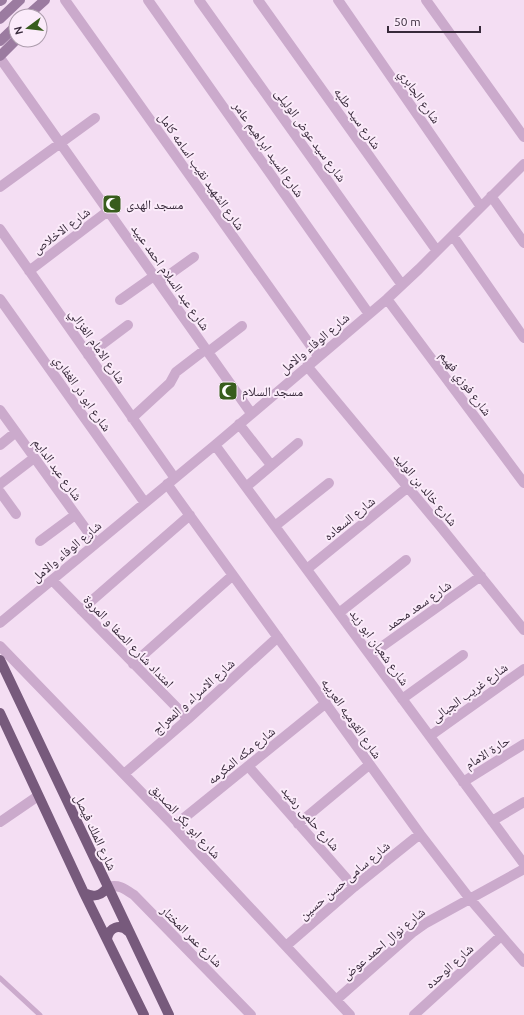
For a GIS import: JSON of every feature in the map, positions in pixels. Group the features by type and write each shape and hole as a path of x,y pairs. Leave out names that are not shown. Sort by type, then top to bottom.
{"main road":[{"path":"0,19 20,0"},
{"path":"36,8 45,0"},
{"path":"0,41 8,34"},
{"path":"0,57 8,48"},
{"name":"شارع الملك فيصل","path":"0,660 169,1015"},
{"path":"0,713 84,894 144,1015"},
{"path":"84,894 97,896 104,893 108,887"},
{"path":"107,939 108,934 115,927 120,926 129,932"}],"street":[{"name":"شارع الشهيد نقيب اسامه كامل","path":"65,0 318,356"},
{"name":"شارع السيد ابراهيم عامر","path":"148,0 369,314"},
{"name":"شارع سيد عوض الوليلى","path":"199,0 402,285"},
{"name":"شارع سيد طلبه","path":"258,0 436,251"},
{"name":"شارع الجابري","path":"338,0 481,207"},
{"path":"426,0 524,137"},
{"name":"شارع عبد السلام احمد عبيد","path":"0,57 251,413"},
{"path":"0,187 95,118"},
{"name":"شارع الوفاء والامل","path":"0,623 215,445 387,299 453,236 524,164"},
{"path":"491,196 524,243"},
{"name":"شارع الاخلاص","path":"29,270 108,211"},
{"name":"شارع الامام الغزالي","path":"0,229 132,418 171,480"},
{"path":"453,236 524,338"},
{"path":"120,300 194,257"},
{"name":"شارع ابو ذر الغفاري","path":"0,299 145,503"},
{"name":"شارع فوزي فهيم","path":"387,299 524,483"},
{"path":"88,355 128,325"},
{"path":"132,418 170,383 176,372 242,326"},
{"name":"شارع خالد بن الوليد","path":"307,366 524,630"},
{"name":"شارع عبد الدايم","path":"0,410 96,543"},
{"path":"239,424 271,465"},
{"path":"0,445 16,432"},
{"path":"246,487 298,443"},
{"name":"شارع شعبان ابو زيد","path":"215,445 524,864"},
{"path":"0,484 34,458"},
{"name":"شارع القوميه العربيه","path":"171,480 190,515 420,834 470,899 524,962"},
{"path":"275,526 329,483"},
{"name":"شارع السعاده","path":"307,569 408,487"},
{"path":"0,492 16,514"},
{"path":"40,541 75,515"},
{"path":"81,610 190,515"},
{"path":"339,613 406,560"},
{"path":"133,664 234,575"},
{"name":"شارع سعد محمد","path":"370,655 481,576"},
{"name":"امتداد شارع الصفا و المروة","path":"52,580 188,719"},
{"name":"شارع الاسراء و المعراج","path":"124,774 188,719 278,637"},
{"name":"شارع ابو بكر الصديق","path":"0,646 174,826 350,1015"},
{"path":"402,699 463,655"},
{"name":"شارع غريب الجبالى","path":"430,736 524,669"},
{"name":"شارع مكه المكرمه","path":"174,826 326,703"},
{"name":"حارة الامام","path":"464,782 524,744"},
{"path":"298,824 370,765"},
{"name":"شارع حلمى رشيد","path":"248,766 354,887"},
{"path":"0,822 38,796"},
{"path":"492,821 524,802"},
{"name":"شارع سامى حسن حسين","path":"286,946 354,887 420,834"},
{"name":"شارع نوال احمد عوض","path":"336,1000 412,933 438,915 524,869"},
{"name":"شارع عمر المختار","path":"108,887 113,885 118,886 134,895 251,1015"},
{"name":"شارع الوحده","path":"414,1015 501,936"}],"lane":[{"path":"0,978 40,1015"}],"place":[{"name":"مسجد الهدى","path":"112,204"},
{"name":"مسجد السلام","path":"228,391"}]}
